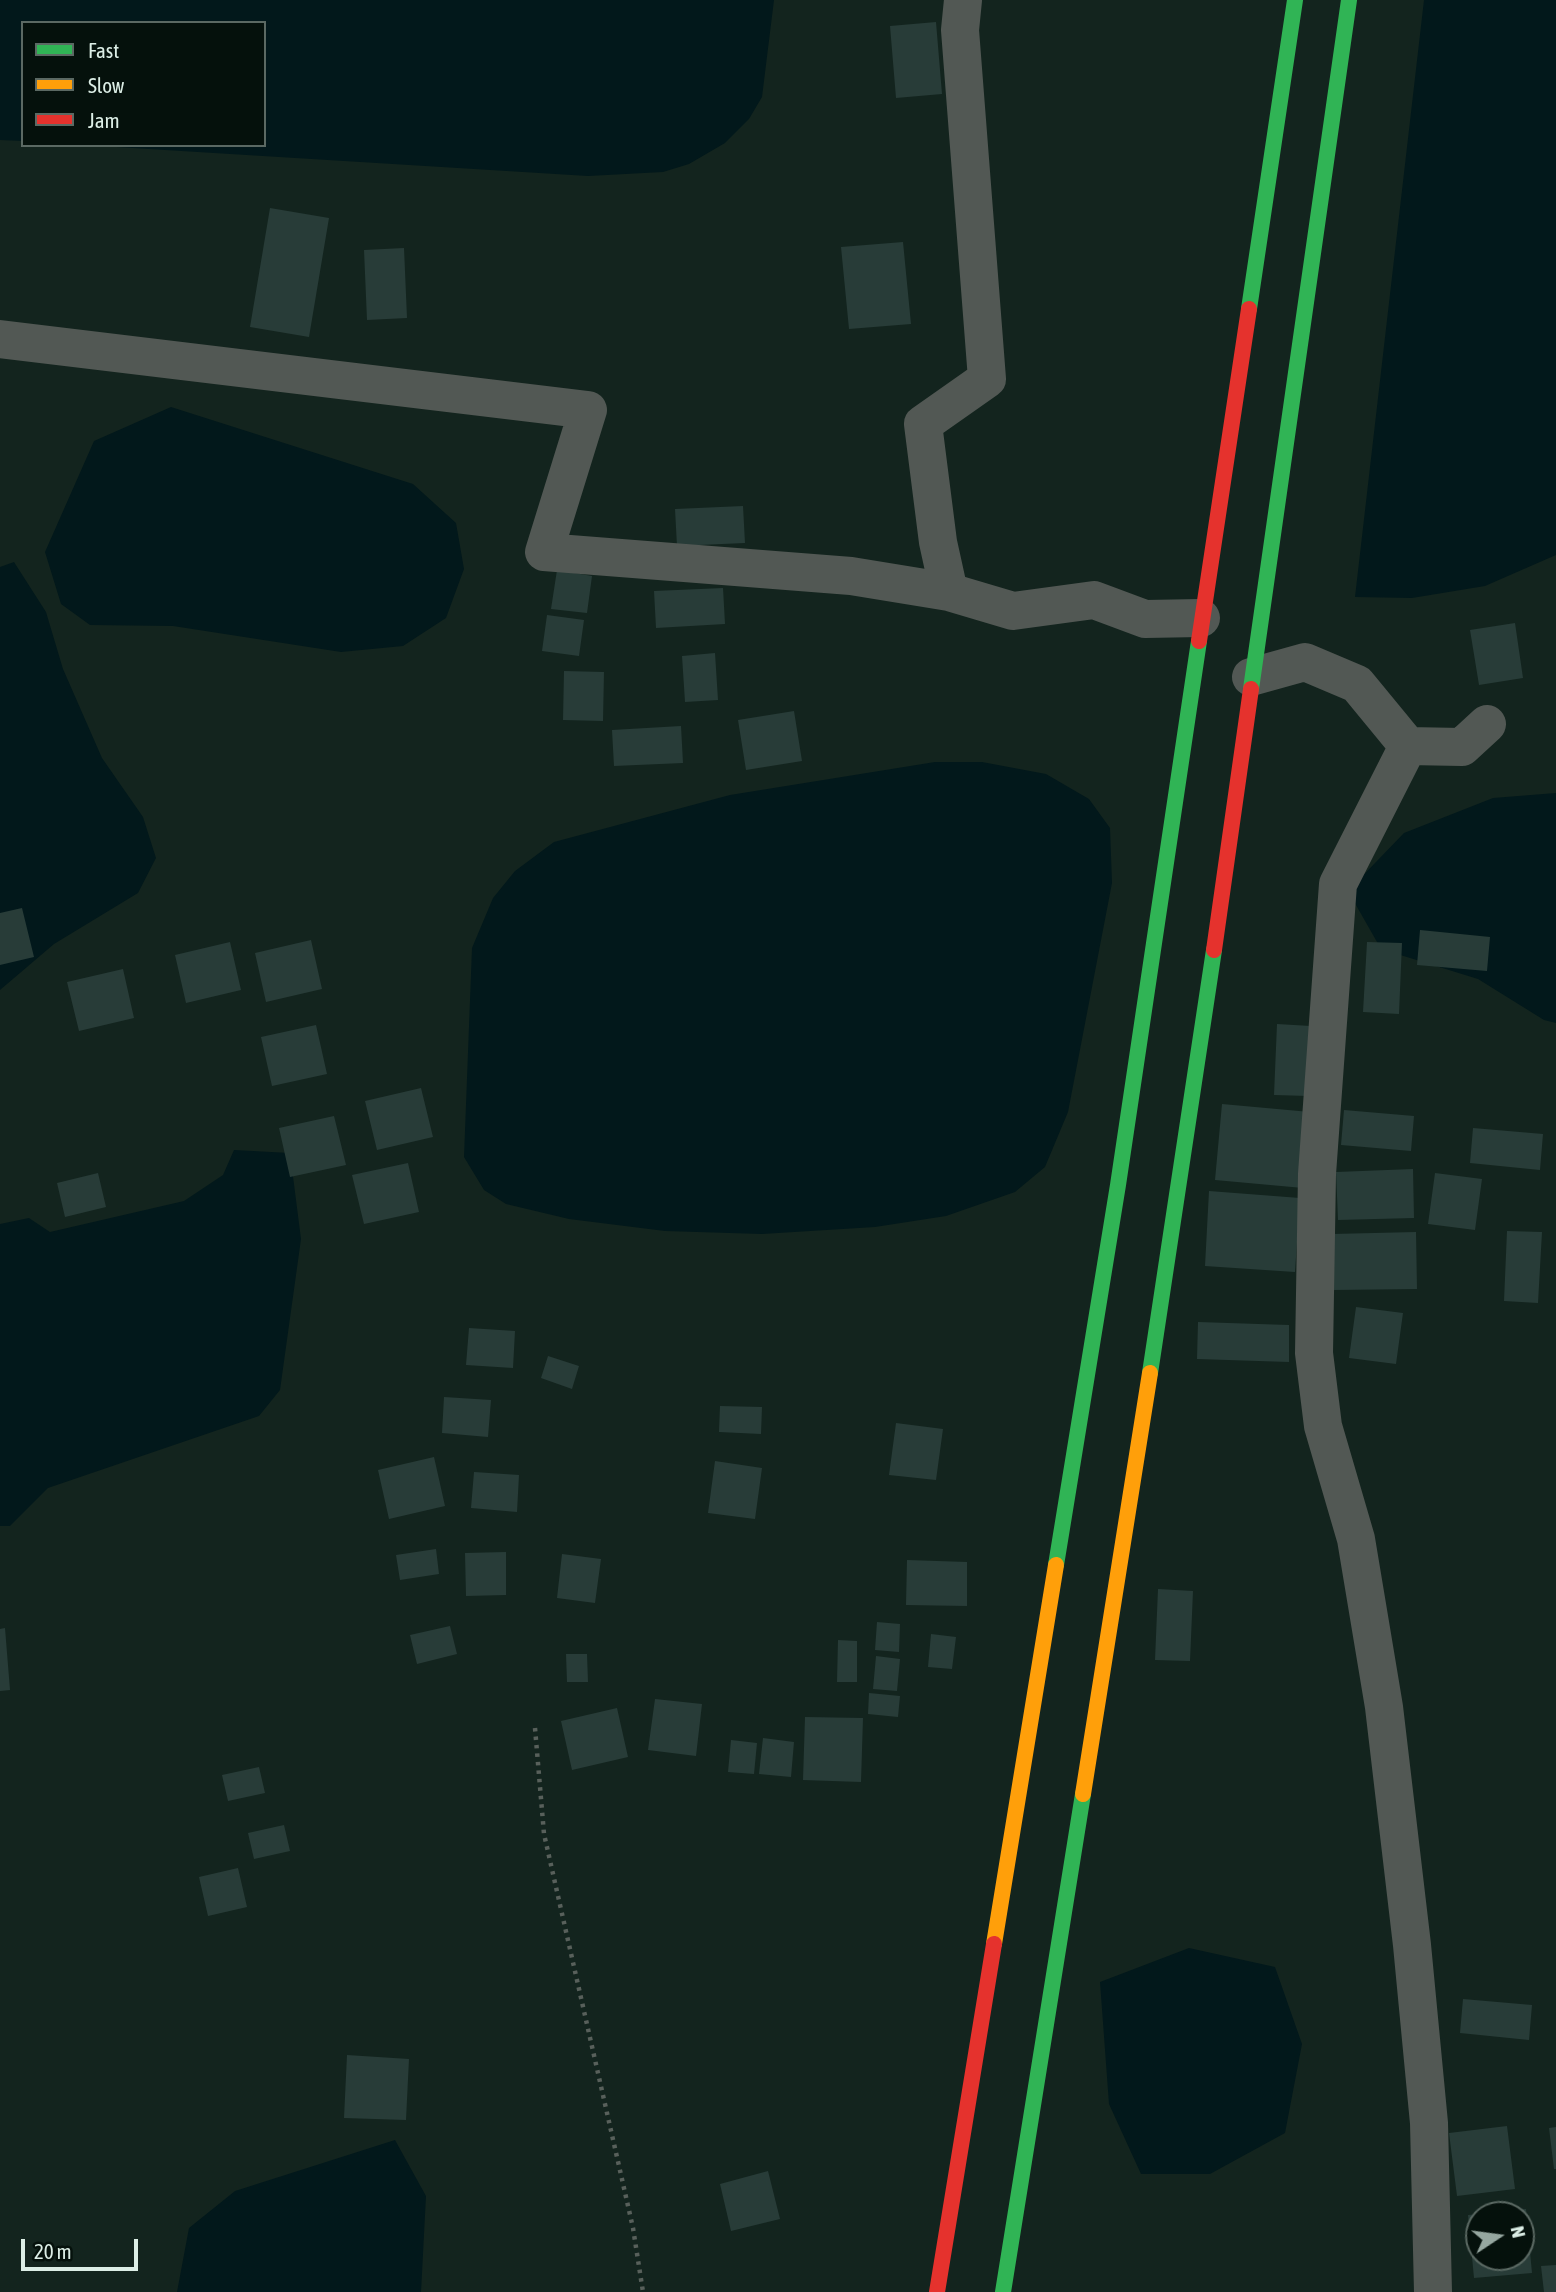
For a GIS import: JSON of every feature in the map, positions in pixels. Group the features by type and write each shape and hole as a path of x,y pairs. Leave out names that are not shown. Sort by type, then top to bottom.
{"main road":[{"path":"937,2292 1116,1198 1295,0"},
{"path":"1003,2292 1179,1194 1251,677 1281,494 1349,0"}],"street":[{"path":"949,592 938,542 923,424 987,379 961,43 962,0"},
{"path":"0,339 589,410 544,552 851,576 949,592 1013,611 1094,600 1145,619 1201,618"},
{"path":"1251,677 1305,662 1357,684 1408,746 1462,747 1487,724"},
{"path":"1408,746 1338,884 1317,1174 1314,1353 1323,1426 1356,1539 1384,1707 1412,1945 1429,2123 1433,2292"}],"path":[{"path":"535,1728 544,1834 633,2228 643,2292"}],"water":[{"path":"0,0 774,0 762,97 749,119 725,143 689,164 663,172 588,176 117,147 266,147 266,21 21,21 21,141 0,140"},
{"path":"1424,0 1556,0 1556,555 1485,586 1412,598 1355,597"},
{"path":"171,407 413,484 456,523 464,569 446,618 403,646 341,652 173,626 90,625 61,604 45,552 94,441"},
{"path":"14,562 46,612 63,669 102,758 143,817 156,858 138,893 54,944 0,990 0,567"},
{"path":"935,762 982,762 1046,774 1089,799 1110,828 1112,883 1068,1112 1045,1167 1015,1192 946,1216 875,1227 762,1234 665,1231 569,1219 506,1204 484,1190 464,1157 472,948 493,898 515,871 554,842 730,795"},
{"path":"1556,793 1556,1023 1544,1020 1478,979 1381,949 1348,891 1404,833 1493,798"},
{"path":"234,1150 290,1153 301,1239 280,1390 259,1416 48,1488 10,1526 0,1526 0,1224 29,1218 50,1232 184,1201 223,1175"},
{"path":"1189,1948 1275,1967 1302,2044 1285,2133 1210,2174 1141,2174 1109,2104 1100,1982"},
{"path":"395,2140 426,2196 421,2292 177,2292 189,2228 235,2191"}],"building":[{"path":"936,22 942,94 896,98 890,26"},
{"path":"270,208 329,218 309,337 250,327"},
{"path":"903,242 911,324 849,329 841,247"},
{"path":"404,248 407,318 367,320 364,250"},
{"path":"743,506 745,543 677,546 675,509"},
{"path":"557,570 592,576 587,613 551,609"},
{"path":"723,588 725,624 656,628 654,591"},
{"path":"547,615 584,620 579,656 542,651"},
{"path":"1515,623 1523,678 1479,685 1470,630"},
{"path":"715,653 718,700 685,702 682,656"},
{"path":"564,671 604,672 603,721 563,720"},
{"path":"794,711 802,761 746,770 738,720"},
{"path":"681,726 683,763 614,766 612,730"},
{"path":"22,908 34,957 0,965 0,913"},
{"path":"1420,930 1490,937 1487,971 1417,965"},
{"path":"311,940 322,989 266,1002 255,953"},
{"path":"230,942 241,990 186,1003 175,955"},
{"path":"1367,942 1402,943 1399,1014 1363,1012"},
{"path":"123,969 134,1018 79,1031 67,982"},
{"path":"1277,1024 1311,1026 1308,1096 1274,1095"},
{"path":"316,1025 327,1074 272,1086 261,1037"},
{"path":"421,1088 433,1137 377,1150 365,1101"},
{"path":"1222,1104 1310,1112 1303,1188 1215,1180"},
{"path":"1344,1110 1414,1116 1411,1151 1341,1145"},
{"path":"334,1116 346,1165 290,1177 279,1128"},
{"path":"1473,1128 1543,1134 1540,1170 1470,1163"},
{"path":"408,1163 419,1212 364,1224 352,1175"},
{"path":"1413,1169 1414,1218 1338,1220 1336,1172"},
{"path":"98,1173 106,1207 65,1217 57,1183"},
{"path":"1435,1173 1482,1179 1475,1230 1428,1224"},
{"path":"1209,1191 1300,1198 1295,1272 1205,1266"},
{"path":"1507,1231 1542,1232 1538,1303 1504,1301"},
{"path":"1416,1232 1417,1289 1334,1290 1332,1234"},
{"path":"1356,1307 1403,1313 1396,1364 1349,1358"},
{"path":"1198,1322 1289,1325 1289,1362 1197,1359"},
{"path":"469,1328 515,1331 513,1368 466,1365"},
{"path":"548,1356 579,1366 572,1389 541,1378"},
{"path":"444,1397 491,1400 488,1437 442,1433"},
{"path":"720,1406 762,1407 761,1434 719,1432"},
{"path":"896,1423 943,1429 936,1480 889,1475"},
{"path":"434,1457 445,1506 389,1519 378,1470"},
{"path":"715,1461 762,1468 755,1519 708,1513"},
{"path":"474,1472 519,1475 517,1512 471,1508"},
{"path":"436,1549 439,1574 400,1580 396,1555"},
{"path":"506,1552 506,1595 466,1596 465,1553"},
{"path":"562,1554 601,1559 595,1603 557,1598"},
{"path":"907,1560 967,1562 967,1606 906,1605"},
{"path":"1158,1589 1193,1591 1190,1661 1155,1660"},
{"path":"877,1622 900,1624 899,1652 875,1650"},
{"path":"450,1626 457,1654 417,1664 410,1635"},
{"path":"5,1628 10,1690 0,1691 0,1629"},
{"path":"931,1634 956,1637 952,1669 928,1667"},
{"path":"838,1640 857,1641 857,1682 837,1682"},
{"path":"566,1654 587,1654 588,1682 567,1682"},
{"path":"876,1656 900,1659 897,1691 873,1689"},
{"path":"869,1693 900,1696 898,1717 868,1714"},
{"path":"655,1699 702,1704 696,1756 648,1750"},
{"path":"617,1708 628,1757 572,1770 561,1721"},
{"path":"805,1717 863,1718 861,1782 803,1780"},
{"path":"763,1738 794,1742 791,1777 759,1774"},
{"path":"731,1740 757,1743 754,1774 728,1772"},
{"path":"259,1767 265,1793 228,1801 222,1775"},
{"path":"284,1825 290,1851 254,1859 248,1833"},
{"path":"238,1868 247,1907 208,1916 199,1877"},
{"path":"1463,1999 1532,2005 1529,2040 1460,2033"},
{"path":"347,2055 409,2059 406,2120 344,2118"},
{"path":"1507,2126 1515,2189 1457,2196 1449,2133"},
{"path":"1556,2127 1556,2169 1554,2169 1549,2128"},
{"path":"768,2171 780,2219 731,2231 720,2184"},
{"path":"1556,2265 1556,2292 1544,2292 1541,2266"},
{"path":"1473,2271 1532,2271 1532,2273 1474,2278"}],"traffic: fast":[{"path":"1249,309 1295,0"},
{"path":"1251,689 1349,0"},
{"path":"1056,1565 1118,1185 1199,641"},
{"path":"1150,1373 1214,950"},
{"path":"1003,2292 1083,1794"}],"traffic: slow":[{"path":"1083,1794 1150,1373"},
{"path":"994,1944 1056,1565"}],"traffic: jam":[{"path":"1199,641 1249,309"},
{"path":"1214,950 1251,689"},
{"path":"937,2292 994,1944"}]}
